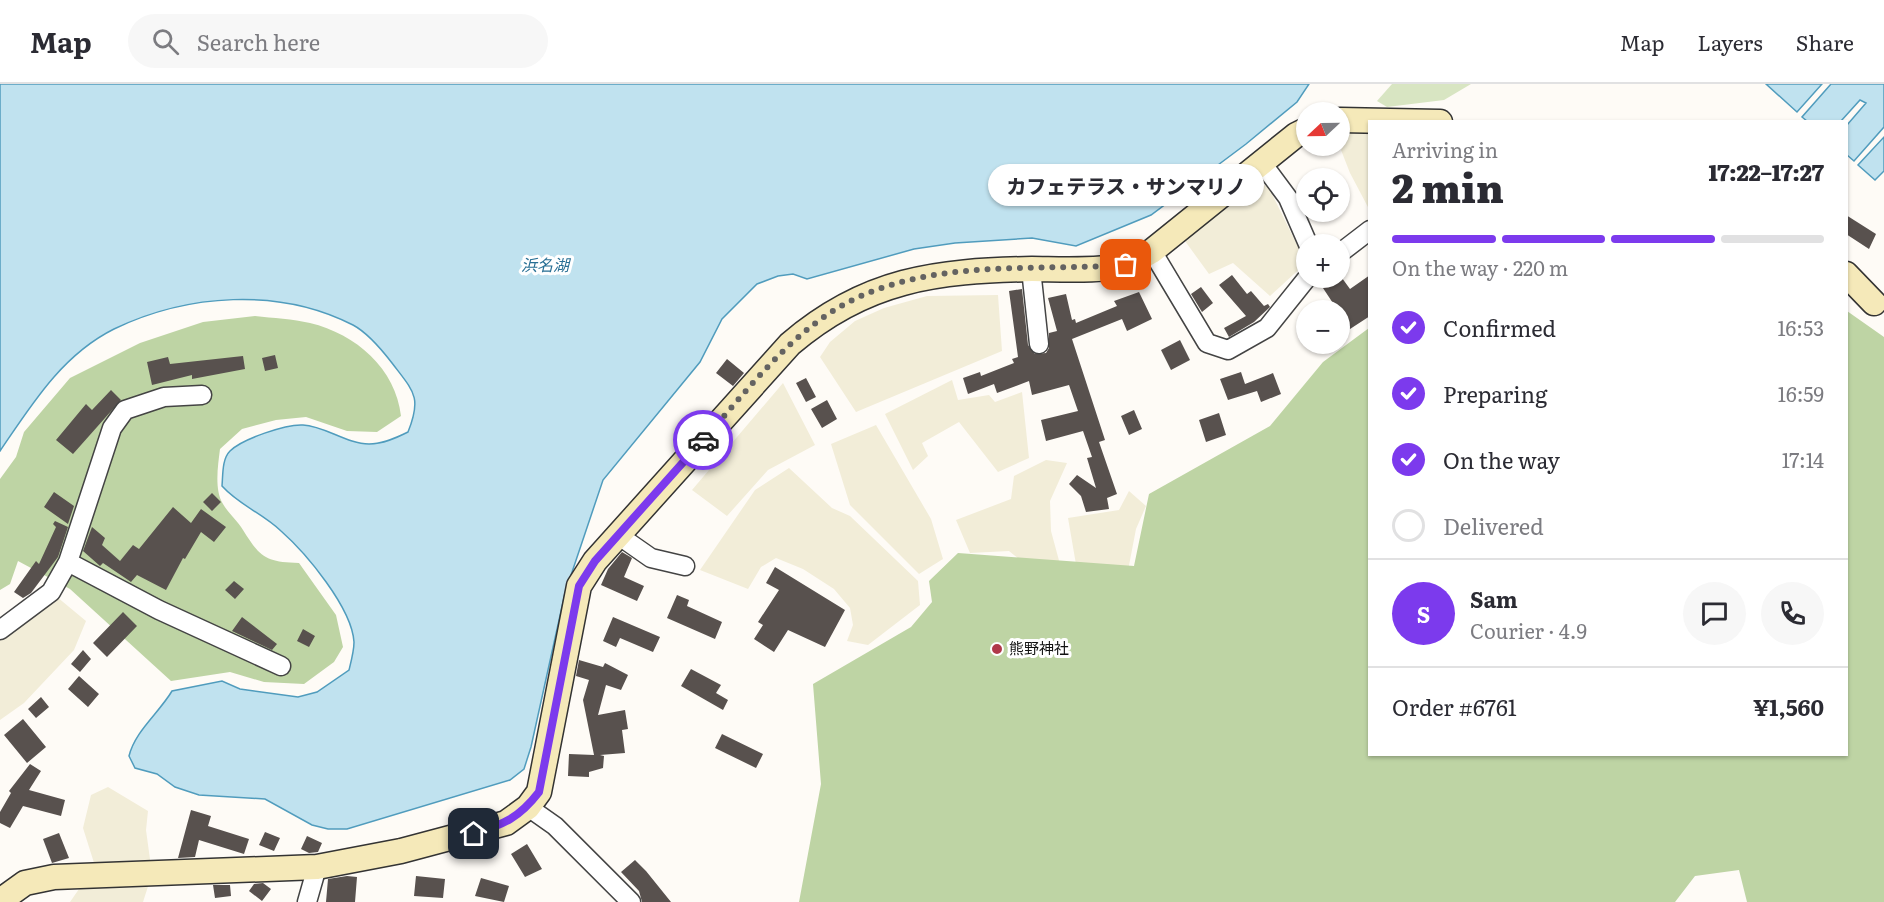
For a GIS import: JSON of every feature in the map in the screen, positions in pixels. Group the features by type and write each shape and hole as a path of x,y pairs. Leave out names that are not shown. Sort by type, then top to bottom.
{"street":[{"path":"1350,120 1368,121"},
{"path":"0,901 25,883 54,877 317,867 474,834 506,824 528,807 539,792 579,586 595,561 790,344 818,321 883,288 926,276 968,271 1126,265 1152,251 1296,137"},
{"path":"1262,163 1288,198 1304,234"},
{"path":"1350,245 1368,232"},
{"path":"1152,251 1207,343 1228,350 1267,328 1299,288"},
{"path":"1031,269 1039,344"},
{"path":"1848,276 1879,306"},
{"path":"0,630 51,592 68,562 112,428 125,410 164,397 202,394"},
{"path":"618,535 651,558 686,566"},
{"path":"68,562 159,609 280,666"},
{"path":"528,807 555,826 632,902"},
{"path":"307,902 317,867"}],"shaded area":[{"path":"1368,131 1368,207 1350,173 1350,168 1343,156 1350,156 1350,132"},
{"path":"1254,183 1268,186 1296,243 1296,272 1270,296 1233,263 1209,274 1185,241"},
{"path":"998,295 1002,351 856,412 820,357 830,342 855,321 884,308 927,296"},
{"path":"952,380 958,400 989,395 995,402 1022,392 1029,458 998,472 959,422 922,443 928,456 913,470 885,414"},
{"path":"783,383 815,445 768,470 727,516 692,490"},
{"path":"876,425 931,519 943,559 919,574 850,505 831,444"},
{"path":"1046,460 1067,463 1050,501 1051,531 1064,579 1033,570 1009,551 970,553 956,520 1011,499 1014,476"},
{"path":"789,468 832,508 850,516 918,581 920,605 868,645 847,641 853,625 850,608 834,589 803,569 776,558 761,567 748,589 700,570 755,490"},
{"path":"1129,491 1146,506 1136,529 1116,633 1078,576 1068,518 1119,510"},
{"path":"51,592 86,621 74,650 24,703 0,720 0,630"},
{"path":"108,787 148,811 146,830 152,874 143,902 70,902 95,866 83,828 91,795"}],"green space":[{"path":"1392,84 1471,84 1444,100 1387,107 1377,101"},
{"path":"1848,312 1884,337 1884,902 1747,902 1739,870 1695,876 1675,902 799,902 821,784 813,684 911,627 932,602 929,581 958,553 1134,566 1149,494 1270,426 1323,362 1334,354 1350,354 1350,342 1368,329 1368,756 1848,756"},
{"path":"255,316 310,323 327,328 358,345 371,356 391,383 398,399 401,416 377,432 347,431 306,417 276,420 242,429 220,449 218,492 223,504 259,552 278,561 299,563 336,615 343,647 334,662 304,684 264,682 230,672 171,681 70,589 18,561 10,584 0,590 0,479 16,457 24,432 70,378 140,343 203,322"}],"water":[{"name":"浜名湖","path":"0,84 1309,84 1297,102 1246,144 1151,215 1076,246 1032,238 955,243 914,249 807,279 793,274 778,276 757,284 722,319 700,362 603,480 565,593 531,747 524,769 510,780 347,829 328,829 312,825 265,799 199,795 175,787 157,774 135,768 129,756 136,738 172,691 222,681 240,689 298,697 317,692 349,670 354,642 351,628 337,598 315,567 291,541 274,525 236,499 222,486 223,472 227,454 236,446 254,437 295,425 320,428 352,441 369,444 389,440 408,432 414,411 414,395 379,347 353,325 324,313 295,305 264,300 233,300 202,302 172,308 114,329 79,352 36,399 0,451"},
{"path":"1766,84 1822,84 1797,112"},
{"path":"1831,84 1884,84 1884,127 1854,161 1848,156 1848,124 1866,103 1860,100 1842,120 1806,120 1802,117"},
{"path":"1884,137 1884,171 1875,180 1858,165"}],"building":[{"path":"1848,216 1876,234 1869,249 1848,235"},
{"path":"1232,275 1247,294 1251,291 1264,306 1268,304 1270,307 1254,322 1229,337 1224,328 1246,316 1219,285"},
{"path":"1368,276 1368,317 1350,329 1350,300 1331,300 1323,288 1349,288"},
{"path":"1201,287 1213,303 1202,312 1191,294"},
{"path":"1022,289 1028,345 1035,354 1046,353 1049,348 1049,333 1057,331 1048,298 1066,294 1072,320 1075,319 1076,323 1117,306 1114,301 1139,292 1152,319 1127,331 1122,319 1072,339 1105,440 1099,442 1117,494 1107,498 1109,509 1086,512 1081,496 1069,484 1077,475 1096,488 1087,458 1092,457 1083,431 1046,441 1041,420 1078,411 1069,385 1032,395 1029,381 997,393 994,384 968,394 963,378 980,372 981,376 1014,363 1012,359 1018,357 1009,291"},
{"path":"1180,340 1190,360 1171,370 1161,350"},
{"path":"275,355 278,368 265,371 262,358"},
{"path":"243,356 245,369 192,379 192,375 152,385 147,362 168,357 170,364"},
{"path":"727,359 744,373 733,386 716,373"},
{"path":"1241,372 1245,384 1273,373 1281,394 1261,402 1257,391 1228,400 1220,379"},
{"path":"806,378 816,397 806,402 796,383"},
{"path":"111,390 121,400 73,454 56,440 86,404 92,410"},
{"path":"827,400 837,419 822,428 811,409"},
{"path":"1134,410 1142,429 1129,435 1121,416"},
{"path":"1219,413 1226,435 1206,442 1199,420"},
{"path":"54,492 74,506 68,524 44,507"},
{"path":"212,493 221,502 212,511 203,502"},
{"path":"173,507 191,523 201,509 226,527 214,542 201,532 185,559 183,558 166,590 137,575 131,582 103,563 100,566 83,551 92,527 105,538 102,545 120,561 133,545 139,549"},
{"path":"55,521 68,527 58,557 31,593 23,598 14,592 36,561 39,564 56,527 53,524"},
{"path":"622,552 632,558 624,577 644,586 637,601 601,585 608,569"},
{"path":"775,567 845,610 825,647 788,630 774,652 754,639 763,625 758,622 779,590 766,583"},
{"path":"234,581 244,589 235,599 225,590"},
{"path":"677,595 689,600 687,606 722,622 715,639 667,618"},
{"path":"123,612 137,626 107,657 93,643"},
{"path":"242,617 277,644 272,650 232,631"},
{"path":"613,617 660,637 653,652 620,638 616,647 603,641"},
{"path":"303,629 315,636 309,647 297,641"},
{"path":"83,650 91,659 80,672 71,664"},
{"path":"579,660 603,667 605,663 628,675 621,690 606,685 598,715 625,710 628,729 622,730 625,753 600,755 604,756 603,768 589,772 589,777 568,776 569,754 594,755 583,700 589,680 576,676"},
{"path":"691,669 721,685 716,693 728,700 723,710 681,686"},
{"path":"79,676 99,694 88,707 68,689"},
{"path":"41,697 49,707 36,718 28,709"},
{"path":"23,719 46,747 27,763 4,735"},
{"path":"722,734 763,754 756,768 715,748"},
{"path":"30,764 41,771 29,790 65,800 61,816 23,806 10,828 0,823 0,812 11,793 9,791"},
{"path":"191,810 211,816 208,826 249,839 244,854 199,840 195,857 178,858"},
{"path":"265,832 280,838 274,851 259,845"},
{"path":"59,833 69,858 52,863 43,839"},
{"path":"307,836 322,843 318,852 309,853 301,849"},
{"path":"527,844 542,869 525,877 511,854"},
{"path":"635,860 671,902 642,902 639,891 621,872"},
{"path":"416,876 445,879 443,898 414,896"},
{"path":"357,877 355,902 326,902 328,879"},
{"path":"481,878 509,886 504,902 475,896"},
{"path":"263,883 271,889 262,901 249,891 254,884"},
{"path":"213,885 230,885 231,896 215,898"}],"way so far":[{"path":"703,440 790,344 818,321 883,288 926,276 968,271 1126,265"}],"place":[{"name":"カフェテラス・サンマリノ","path":"1126,265"},
{"name":"熊野神社","path":"997,649"}],"route":[{"path":"474,834 506,824 528,807 539,792 579,586 595,561 703,440"}]}
